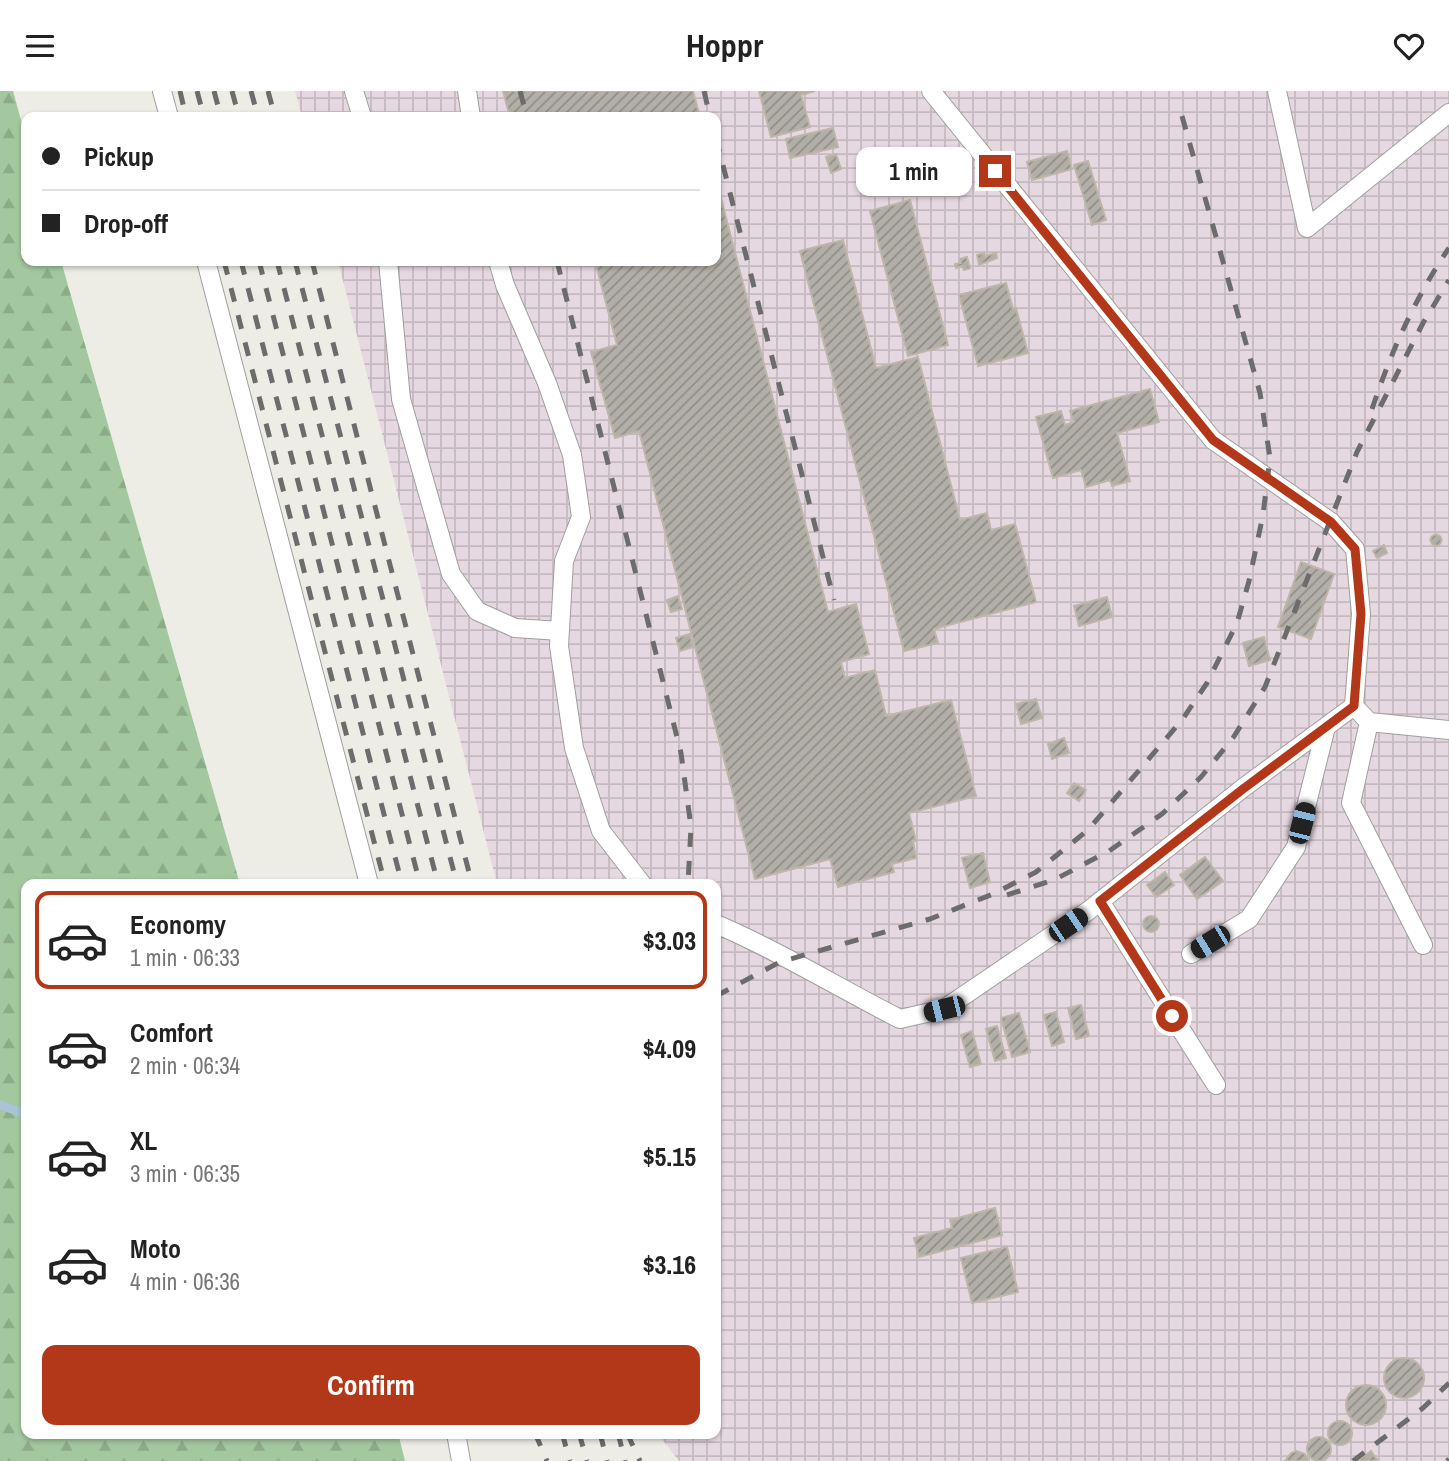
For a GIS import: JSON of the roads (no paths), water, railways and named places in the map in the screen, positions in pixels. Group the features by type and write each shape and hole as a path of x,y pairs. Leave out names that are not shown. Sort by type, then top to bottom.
{"lane":[{"path":"162,91 168,112"},
{"path":"354,91 360,112"},
{"path":"467,91 470,112"},
{"path":"931,91 1213,440 1331,522 1355,549 1361,614 1354,706 1369,722 1449,730"},
{"path":"1278,91 1307,228 1449,113"},
{"path":"207,266 368,879"},
{"path":"388,266 401,399 451,574 477,611 515,628 560,631"},
{"path":"499,266 547,383 572,455 581,517 564,561 559,646 574,748 601,831 638,879"},
{"path":"721,926 747,937 900,1019 944,1009 1100,901 1354,706"},
{"path":"1369,722 1351,803 1423,945"},
{"path":"1191,954 1249,919 1296,847 1326,727"},
{"path":"1100,901 1216,1085"},
{"path":"457,1439 461,1461"}],"waterway":[{"path":"0,1105 21,1112"}],"railway":[{"path":"180,91 185,112"},
{"path":"197,91 203,112"},
{"path":"214,91 220,112"},
{"path":"232,91 238,112"},
{"path":"251,91 257,112"},
{"path":"268,91 274,112"},
{"path":"520,91 526,112"},
{"path":"704,91 709,112"},
{"path":"721,993 780,962 930,919 993,894 1036,872 1088,830 1182,720 1207,683 1237,623 1249,581 1263,515 1270,458 1260,393 1180,109"},
{"path":"721,158 834,600"},
{"path":"1372,409 1405,326 1425,286 1449,248"},
{"path":"225,266 384,879"},
{"path":"242,266 401,879"},
{"path":"260,266 419,879"},
{"path":"278,266 437,879"},
{"path":"296,266 456,879"},
{"path":"313,266 471,879"},
{"path":"558,266 681,753 691,827 688,879"},
{"path":"1007,895 1054,880 1109,851 1162,814 1201,777 1233,738 1265,687 1357,452 1423,323 1449,280"},
{"path":"1353,1461 1423,1408 1449,1383"},
{"path":"538,1439 547,1461"},
{"path":"564,1439 570,1461"},
{"path":"581,1439 587,1461"},
{"path":"602,1439 607,1461"},
{"path":"620,1439 625,1461"},
{"path":"630,1439 640,1461"}]}
